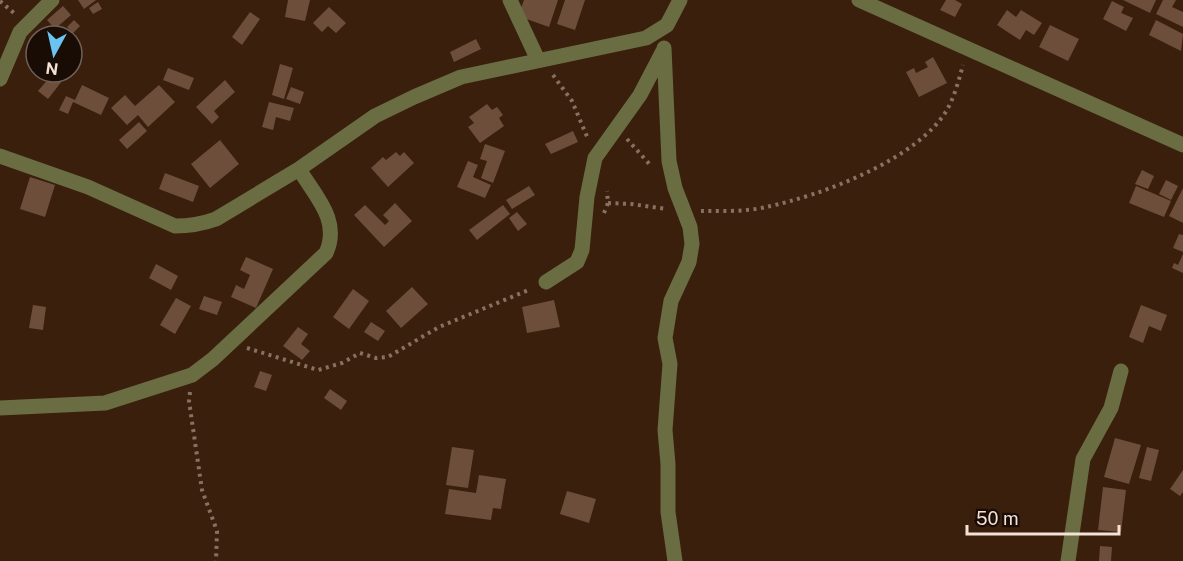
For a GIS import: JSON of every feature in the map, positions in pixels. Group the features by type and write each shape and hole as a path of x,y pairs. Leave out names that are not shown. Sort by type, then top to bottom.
{"street":[{"path":"0,79 20,32 52,0"},
{"path":"510,0 538,60"},
{"path":"675,561 668,512 665,430 670,364 666,338 671,301 689,262 692,244 669,161 664,48 667,25 680,0"},
{"path":"859,0 1183,145"},
{"path":"0,156 88,187 175,226 189,226 216,219 298,169 375,116 461,77 646,38 667,25"},
{"path":"546,282 577,262 582,250 587,197 595,158 640,95 664,48"},
{"path":"0,408 105,403 192,375 326,252 331,242 331,220 298,169"},
{"path":"1068,561 1083,459 1111,408 1121,371"}],"path":[{"path":"608,203 684,211 764,208 829,189 873,169 908,149 931,130 948,109 968,48"},
{"path":"538,60 566,91 595,158"},
{"path":"617,127 639,154 675,188"},
{"path":"230,342 318,370 342,363 360,353 376,358 388,357 439,327 546,282"},
{"path":"192,375 189,401 202,490 217,531 216,561"}],"building":[{"path":"78,0 96,0 84,9"},
{"path":"288,0 310,0 305,21 285,17"},
{"path":"524,0 558,0 549,27 518,16"},
{"path":"565,0 585,0 575,30 557,24"},
{"path":"946,0 955,0 962,4 955,17 940,10"},
{"path":"1123,0 1156,0 1150,13"},
{"path":"1163,0 1176,0 1172,7 1183,12 1183,27 1156,14"},
{"path":"1112,1 1124,7 1121,13 1133,18 1126,31 1103,19"},
{"path":"98,2 102,9 93,14 89,8"},
{"path":"63,6 71,15 61,24 51,24 47,20"},
{"path":"329,7 346,23 336,33 328,26 322,32 313,23"},
{"path":"1007,10 1016,17 1021,10 1042,23 1034,35 1026,30 1020,40 997,25"},
{"path":"250,12 260,19 242,45 232,37"},
{"path":"1156,20 1183,34 1181,51 1149,35"},
{"path":"1050,25 1079,39 1068,61 1039,47"},
{"path":"476,39 481,49 454,62 450,52"},
{"path":"933,57 947,83 919,97 906,72 914,68 916,73 928,67 925,62"},
{"path":"280,64 293,68 284,99 272,95"},
{"path":"168,68 194,78 189,90 163,80"},
{"path":"225,80 235,92 214,111 219,117 212,124 196,107"},
{"path":"44,84 60,84 48,99 38,91"},
{"path":"82,85 109,98 101,115 73,102 68,114 59,110 66,96 75,100"},
{"path":"159,85 175,102 148,127 138,115 127,125 111,108 125,95 135,106"},
{"path":"291,87 304,92 300,104 286,99"},
{"path":"269,102 294,108 290,121 276,117 273,130 262,127"},
{"path":"487,104 492,110 497,107 503,115 499,118 504,126 480,143 468,127 474,123 469,117"},
{"path":"139,122 147,131 127,149 119,140"},
{"path":"573,131 578,142 551,154 545,144"},
{"path":"220,140 239,164 210,188 191,164"},
{"path":"485,144 505,151 493,183 481,178 487,161 480,159"},
{"path":"396,152 400,156 404,152 414,163 388,187 371,168 383,157 386,160"},
{"path":"468,161 478,165 473,177 491,185 485,198 457,187"},
{"path":"1142,170 1154,176 1148,189 1135,184"},
{"path":"165,173 199,186 193,202 159,189"},
{"path":"30,177 55,185 45,217 20,209"},
{"path":"1166,180 1178,186 1171,200 1159,194"},
{"path":"529,186 535,195 512,209 506,200"},
{"path":"1136,186 1171,201 1164,217 1129,203"},
{"path":"1183,188 1183,223 1169,216"},
{"path":"395,203 412,221 384,247 354,215 365,205 385,225 389,221 383,215"},
{"path":"503,205 510,214 477,240 469,230"},
{"path":"517,212 527,224 518,231 509,218"},
{"path":"1179,234 1183,235 1183,252 1173,248"},
{"path":"1183,254 1183,273 1172,268 1174,263 1178,265"},
{"path":"246,257 273,269 256,308 231,297 236,285 244,289 250,275 240,270"},
{"path":"156,264 178,276 171,290 149,278"},
{"path":"412,287 428,304 401,328 386,311"},
{"path":"353,289 369,301 349,329 333,317"},
{"path":"204,296 222,302 217,315 199,309"},
{"path":"176,298 191,306 175,334 160,325"},
{"path":"554,300 560,327 527,333 522,307"},
{"path":"33,305 46,307 43,330 29,328"},
{"path":"1141,305 1167,315 1161,331 1149,326 1143,343 1129,337"},
{"path":"371,322 385,331 378,341 364,332"},
{"path":"298,327 308,334 301,344 310,351 302,360 283,346"},
{"path":"260,371 272,375 266,391 254,387"},
{"path":"330,389 347,401 341,410 324,398"},
{"path":"1115,438 1141,445 1129,484 1104,477"},
{"path":"452,447 474,450 468,488 446,485"},
{"path":"1147,447 1159,450 1151,481 1139,478"},
{"path":"1183,470 1183,492 1180,496 1170,489"},
{"path":"479,475 506,479 501,509 493,508 491,520 445,514 449,489 476,493"},
{"path":"1103,487 1126,490 1121,532 1098,530"},
{"path":"567,491 596,499 589,523 560,514"},
{"path":"1100,546 1112,547 1111,561 1099,561"}]}
